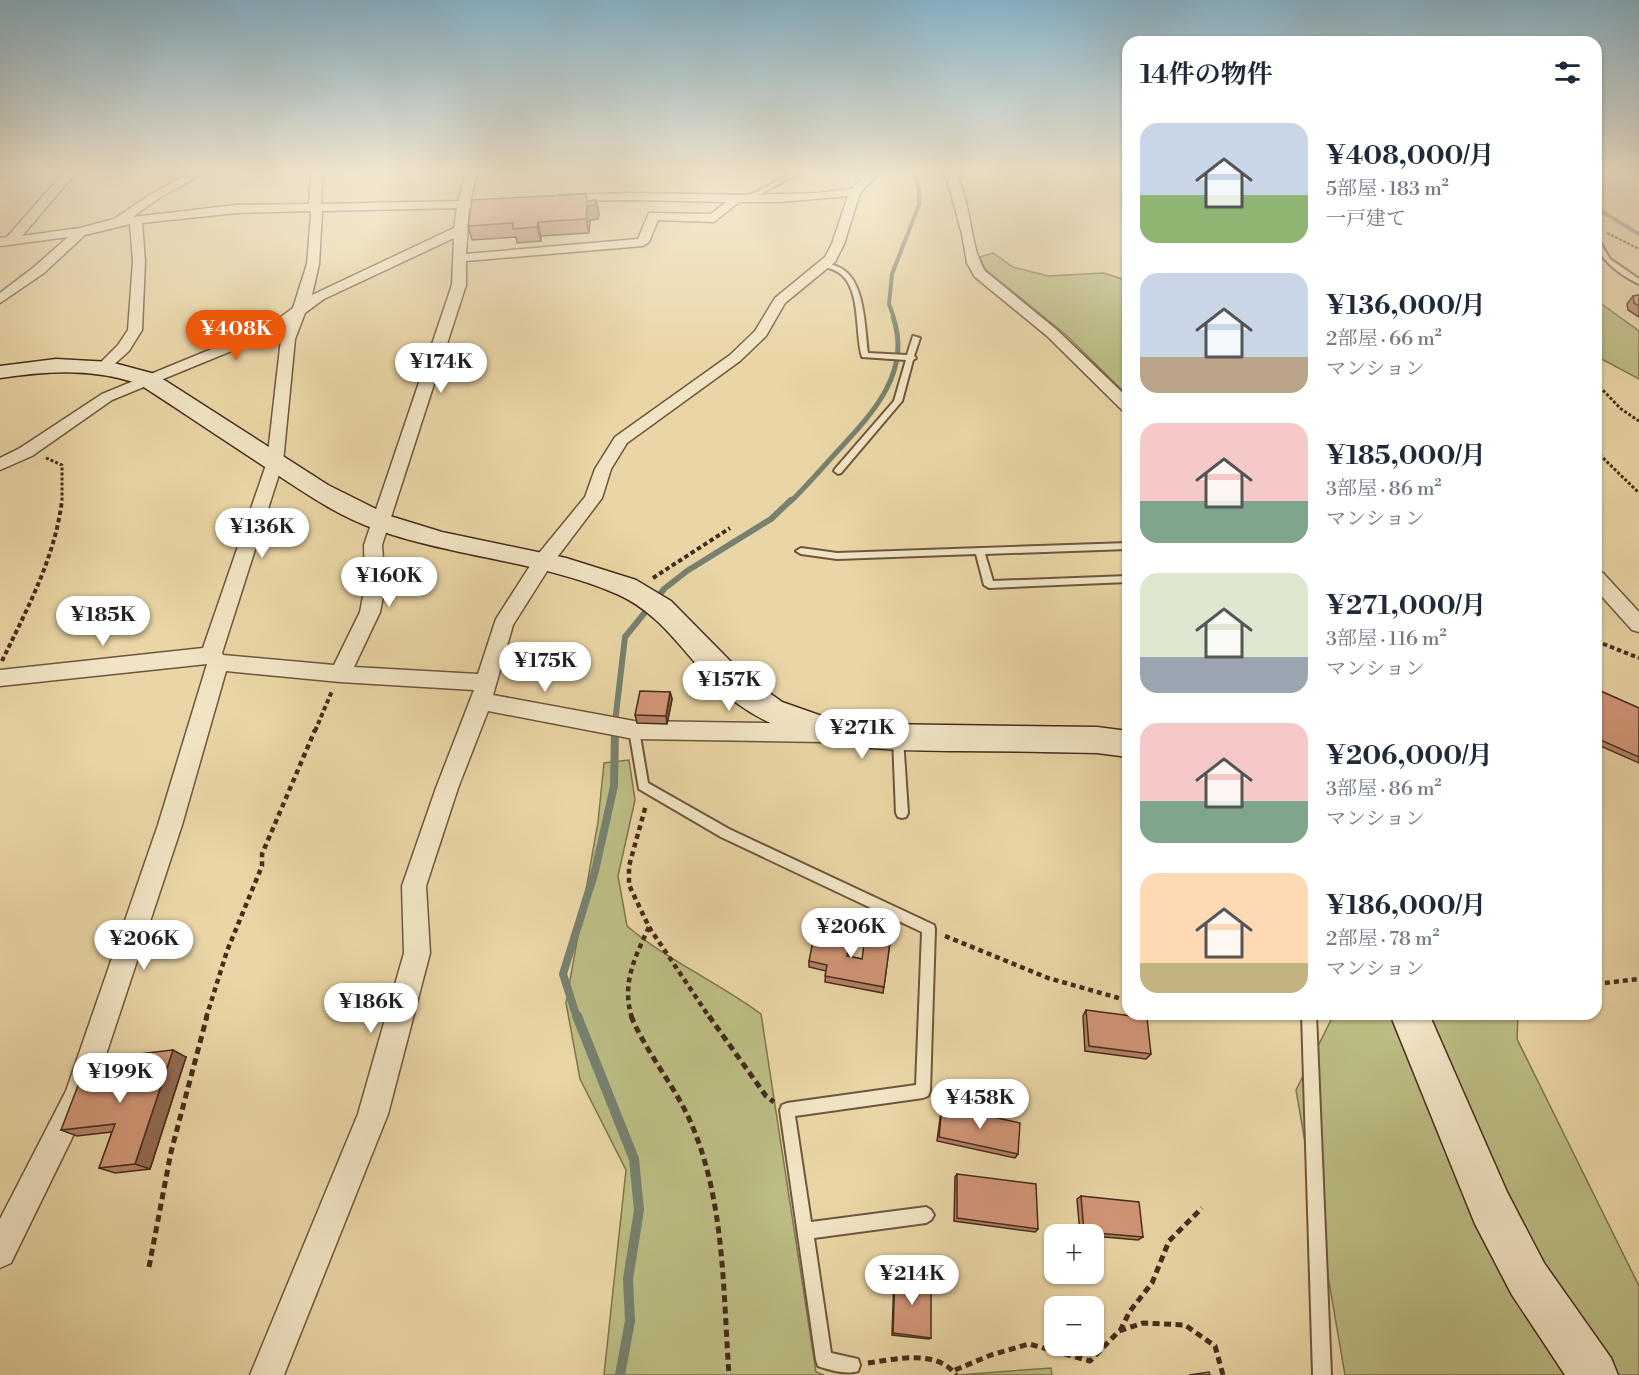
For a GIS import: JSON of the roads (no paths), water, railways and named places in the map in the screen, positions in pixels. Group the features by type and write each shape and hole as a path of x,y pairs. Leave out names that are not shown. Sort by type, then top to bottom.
{"street":[{"path":"6,240 61,234"},
{"path":"0,299 39,270 79,234"},
{"path":"104,366 124,348 135,330 139,261 137,234"},
{"path":"0,1252 78,1097 170,825 214,658 275,462 288,339 301,308 313,264 315,234"},
{"path":"0,465 26,452 107,397 242,342 286,320 319,296 451,234"},
{"path":"340,674 369,612 375,586 373,545 459,285 460,234"},
{"path":"461,258 643,242 646,234"},
{"path":"267,1375 373,1114 417,953 414,886 483,692 503,624 542,563 593,498 603,469 621,440 735,358 761,333 780,301 830,259 841,234"},
{"path":"968,234 973,263 980,274 1052,333 1122,401"},
{"path":"0,372 65,364 104,366 147,379 335,500 381,522 430,537 605,579 646,597 747,695 792,720 831,733"},
{"path":"1602,585 1639,625"},
{"path":"0,678 214,658 483,692 619,727 831,733 898,738 1097,740 1122,743"},
{"path":"1412,1020 1491,1208 1528,1280 1594,1375"}],"lane":[{"path":"1602,250 1608,260 1639,282"},
{"path":"823,264 840,270 847,275 854,286 865,356 909,358"},
{"path":"838,471 898,401 916,338"},
{"path":"801,551 837,556 1122,546"},
{"path":"980,552 989,585 1122,579"},
{"path":"619,727 643,786 725,833 929,929 923,1090 787,1110 824,1360 852,1365"},
{"path":"898,738 902,813"},
{"path":"1309,1020 1322,1375"},
{"path":"805,1231 926,1215"}],"waterway":[{"path":"894,318 889,304 892,274 908,234"},
{"path":"790,502 862,424 885,392 893,375 897,357 898,337 893,317"},
{"path":"614,731 625,637 664,589 687,571 771,519 791,500"},
{"path":"577,1018 563,974 595,871 614,786 615,730"},
{"path":"577,1016 634,1159 639,1210 628,1279 630,1321 620,1375"}]}
